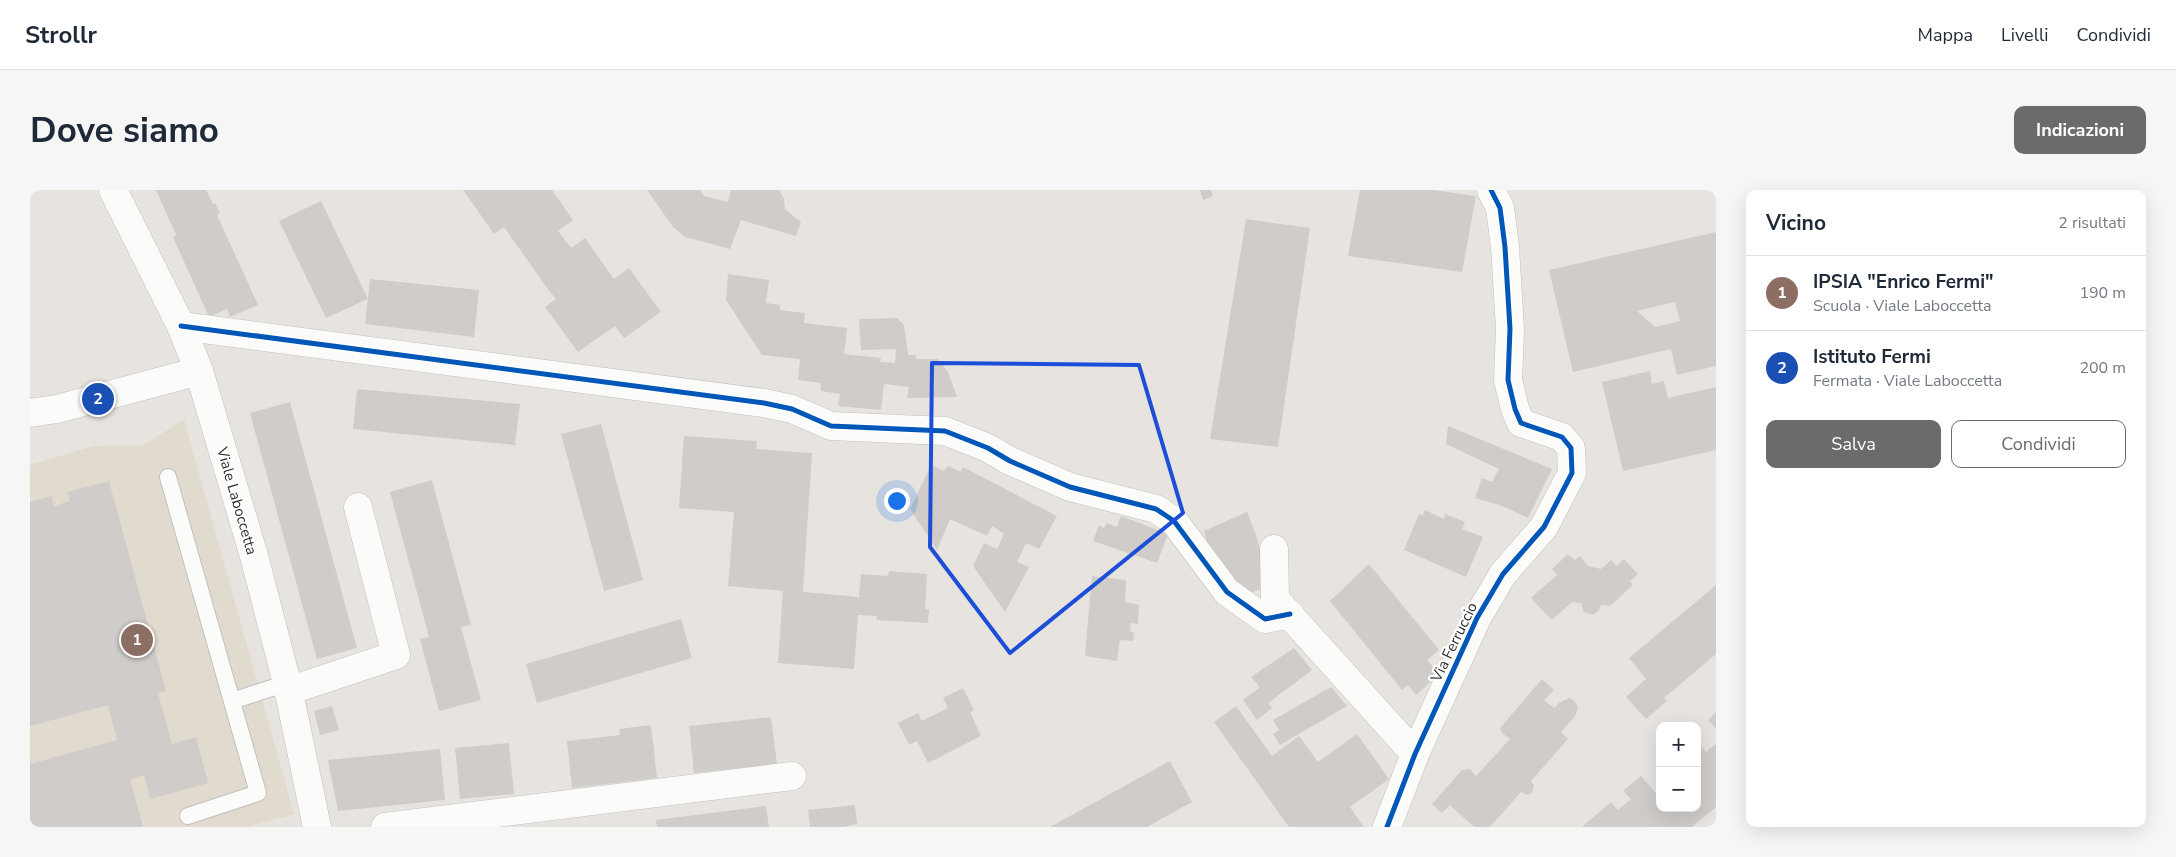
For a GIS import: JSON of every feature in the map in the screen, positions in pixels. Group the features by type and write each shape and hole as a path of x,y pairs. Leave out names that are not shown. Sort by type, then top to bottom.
{"street":[{"name":"Viale Laboccetta","path":"113,190 181,326 199,371 254,556 288,687 317,827"},
{"name":"Via Ferruccio","path":"1386,827 1414,754 1478,618 1503,574 1544,527 1572,473 1571,448 1562,437 1521,423 1515,409 1508,380 1510,330 1505,247 1500,208 1491,190"},
{"path":"181,326 764,403 792,408 831,426 945,431 988,448 1010,461 1070,486 1156,509 1174,521 1227,592 1265,619 1290,614"},
{"path":"30,413 57,409 199,371"},
{"path":"288,687 396,654 358,507"},
{"path":"1274,548 1275,599 1414,754"},
{"path":"384,827 792,776"}],"lane":[{"path":"168,477 258,793 188,816"},
{"path":"232,701 288,687"}],"highlighted area":[{"path":"932,363 1139,365 1183,513 1010,653 930,547"}],"shaded area":[{"path":"184,419 294,814 248,827 30,827 30,465 93,446 144,445"}],"building":[{"path":"156,190 206,190 220,213 217,215 258,305 230,317 227,309 209,317 173,237 176,235"},
{"path":"463,190 552,190 573,220 558,231 571,248 585,238 614,279 629,268 661,312 624,338 615,326 578,352 545,307 556,299 504,227 494,234"},
{"path":"647,190 700,190 704,196 728,202 731,190 779,190 784,199 785,209 801,222 796,236 741,220 730,249 685,237 673,227"},
{"path":"1200,190 1211,190 1213,196 1203,200"},
{"path":"1360,190 1433,190 1476,196 1462,272 1348,256"},
{"path":"321,201 368,299 326,318 279,221"},
{"path":"1246,219 1310,228 1278,447 1210,439"},
{"path":"1716,232 1716,366 1677,375 1671,349 1573,372 1549,270","holes":["1675,302 1680,321 1655,327 1637,311"]},
{"path":"728,274 769,280 766,303 780,305 780,310 805,313 804,323 847,328 844,354 881,358 880,362 895,363 896,349 861,350 859,319 897,318 904,325 908,355 916,355 916,359 938,359 948,372 957,397 907,398 909,387 884,384 881,410 838,406 840,394 821,391 821,383 798,380 800,359 762,355 726,300"},
{"path":"370,279 479,290 474,337 365,324"},
{"path":"1650,371 1652,384 1664,381 1668,398 1716,387 1716,450 1623,471 1602,382"},
{"path":"357,389 520,404 515,445 353,429"},
{"path":"290,402 357,648 317,659 250,413"},
{"path":"601,424 643,580 604,591 561,434"},
{"path":"1448,426 1552,469 1528,518 1502,506 1475,498 1482,478 1492,482 1499,469 1446,444"},
{"path":"684,436 757,441 756,449 812,453 803,592 859,597 861,574 888,576 889,571 927,574 925,609 929,610 928,623 876,620 877,616 858,615 854,669 778,663 783,591 728,586 734,512 679,508"},
{"path":"931,465 944,471 948,466 961,472 963,467 1057,516 1039,549 1026,543 1017,562 1029,567 1005,612 973,566 984,543 997,549 1004,534 992,526 987,536 950,519 937,550 910,509"},
{"path":"432,480 471,625 461,627 481,700 439,711 420,639 429,637 390,492"},
{"path":"109,481 166,691 158,693 172,744 196,737 208,783 150,799 144,775 130,779 143,827 30,827 30,764 117,740 108,705 30,726 30,502 52,496 54,506 70,501 67,492"},
{"path":"1425,510 1444,519 1445,514 1465,522 1462,529 1483,537 1466,577 1404,550 1419,514 1423,515"},
{"path":"1247,512 1257,538 1268,586 1245,595 1237,581 1226,584 1215,568 1204,531"},
{"path":"1121,516 1168,534 1157,563 1093,541 1099,525 1104,528 1107,523 1117,527"},
{"path":"1568,554 1575,560 1580,556 1588,566 1601,569 1611,560 1617,566 1624,559 1638,574 1630,581 1633,585 1610,606 1601,605 1599,610 1593,615 1584,612 1581,603 1572,602 1552,620 1531,598 1557,575 1552,569"},
{"path":"1369,564 1439,650 1427,660 1439,674 1416,695 1408,685 1402,690 1330,601"},
{"path":"1092,576 1126,580 1125,602 1139,605 1138,624 1131,623 1130,632 1134,632 1133,641 1120,640 1117,661 1085,656"},
{"path":"1716,585 1716,654 1664,698 1667,701 1646,719 1626,697 1646,679 1629,658"},
{"path":"681,619 692,658 537,703 526,664"},
{"path":"1294,648 1312,670 1268,703 1272,708 1257,720 1243,700 1260,687 1251,677"},
{"path":"1542,679 1554,690 1544,700 1554,708 1569,698 1578,706 1576,715 1561,732 1568,739 1531,781 1534,786 1532,793 1527,795 1521,792 1490,827 1474,827 1450,805 1442,813 1432,804 1462,770 1470,769 1476,776 1510,739 1502,733 1500,728"},
{"path":"1331,687 1347,706 1280,745 1273,734 1279,730 1273,720"},
{"path":"963,688 974,710 970,712 981,736 928,763 917,741 909,745 898,723 918,713 922,721 948,708 943,698"},
{"path":"332,706 339,730 320,735 314,711"},
{"path":"1236,706 1272,756 1299,736 1318,762 1357,734 1389,779 1350,807 1364,827 1289,827 1214,722"},
{"path":"1716,712 1716,729 1708,720"},
{"path":"771,717 777,764 694,773 689,726"},
{"path":"651,725 657,778 572,788 567,741 620,735 619,729"},
{"path":"509,743 514,794 460,799 455,748"},
{"path":"1716,744 1716,807 1692,827 1582,827 1611,802 1618,810 1631,799 1623,791 1641,776 1656,793 1656,812 1701,812 1701,746 1706,752"},
{"path":"440,749 445,800 338,811 328,760"},
{"path":"1170,761 1192,802 1147,827 1050,827"},
{"path":"855,805 857,824 844,827 810,827 808,810"},
{"path":"766,806 769,827 657,827 656,820"}],"cycle path":[{"path":"1387,827 1415,754 1477,618 1503,574 1544,527 1572,473 1571,448 1562,437 1521,423 1515,409 1508,380 1510,329 1505,247 1500,208 1491,190"},
{"path":"181,326 764,403 792,409 831,426 945,431 988,448 1010,461 1070,487 1156,509 1174,521 1227,592 1265,619 1290,614"}],"place":[{"name":"Istituto Fermi","path":"98,399"},
{"name":"IPSIA \"Enrico Fermi\"","path":"137,640"}]}
